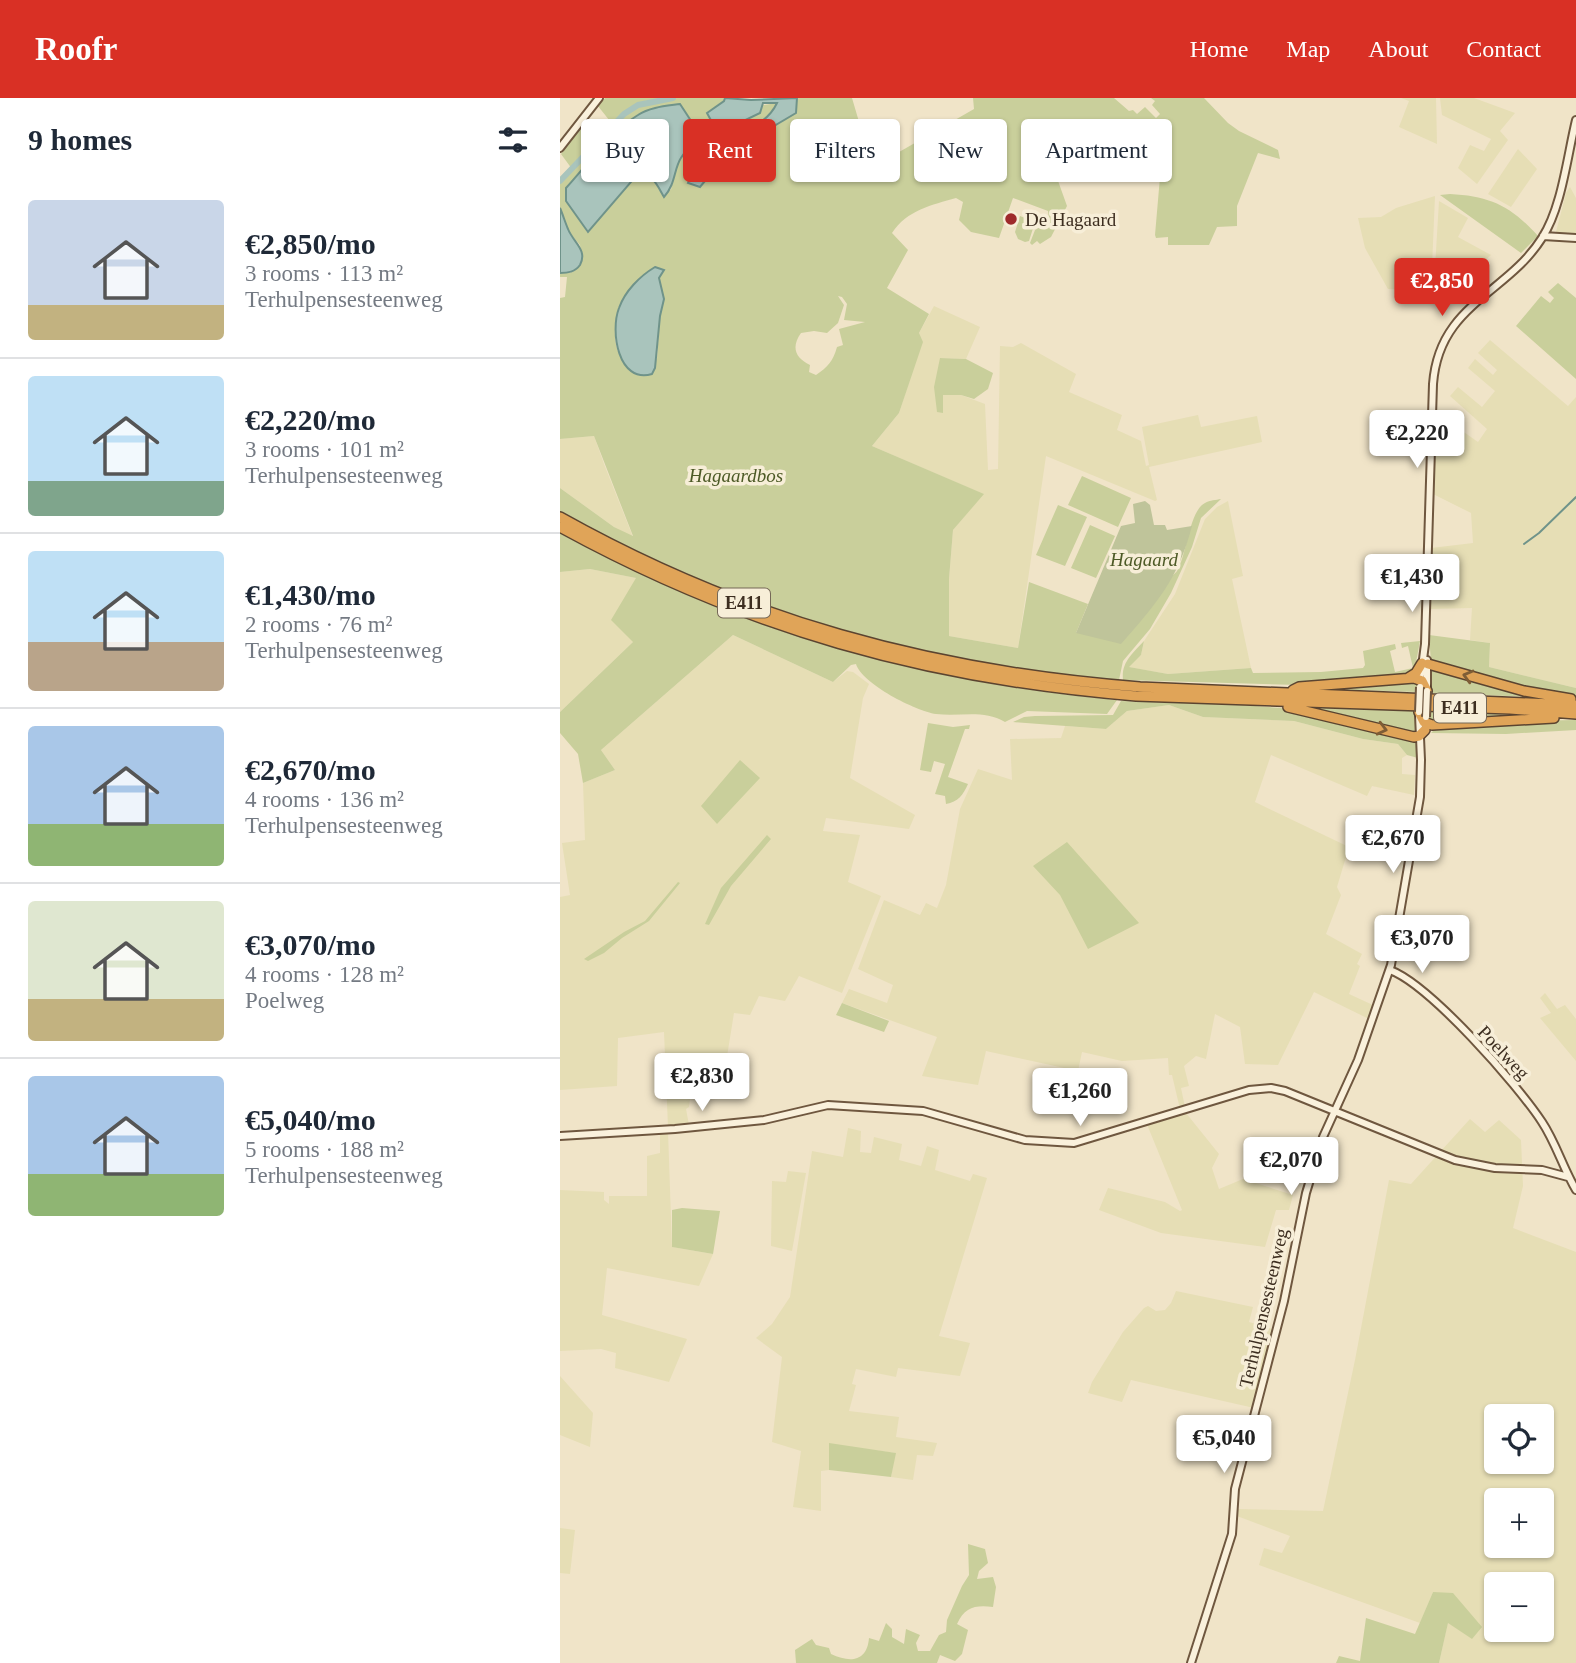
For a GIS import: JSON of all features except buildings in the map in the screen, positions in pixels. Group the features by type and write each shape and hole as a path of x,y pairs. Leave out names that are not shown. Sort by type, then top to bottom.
{"highway":[{"name":"E411","path":"560,517 643,560 727,597 789,619 890,649 977,668 1078,682 1575,706"},
{"name":"E411","path":"560,527 640,569 763,620 884,657 976,677 1075,691 1255,701 1575,706"},
{"path":"1255,701 1430,730 1440,725 1563,718 1575,706 1524,691 1416,673 1407,679"},
{"path":"1287,692 1299,687 1407,679 1425,675"}],"main road":[{"path":"560,148 599,98"},
{"name":"Terhulpensesteenweg","path":"1191,1663 1232,1534 1235,1489 1284,1301 1300,1217 1320,1146 1358,1060 1390,970 1416,823 1421,760 1433,384 1437,358 1447,334 1460,316 1524,260 1548,228 1555,212 1576,120"},
{"path":"1548,228 1566,237"},
{"path":"1543,236 1576,238"},
{"name":"Terhulpensesteenweg","path":"1422,729 1425,675"},
{"name":"Poelweg","path":"1390,970 1440,1006 1511,1081 1546,1129 1576,1190"},
{"path":"560,1136 764,1120 828,1105 923,1111 1025,1140 1074,1143 1263,1088 1285,1091 1455,1160 1494,1168 1542,1170 1568,1177"}],"shaded area":[{"path":"1401,98 1436,98 1437,144 1399,127 1409,101"},
{"path":"1440,98 1474,98 1515,113 1500,131 1508,140 1477,184 1458,168 1470,145 1484,151 1491,139 1442,115"},
{"path":"1518,149 1537,169 1511,207 1488,194"},
{"path":"1570,187 1576,198 1576,235 1556,232"},
{"path":"1435,196 1432,267 1413,262 1418,290 1388,289 1365,248 1358,218 1381,217 1396,208"},
{"path":"1439,201 1468,218 1458,237 1491,255 1466,278 1435,268"},
{"path":"934,306 980,327 966,359 940,358 943,395 961,395 985,404 988,470 998,469 1000,346 1013,347 1021,343 1076,374 1069,392 1122,415 1117,430 1141,441 1146,466 1149,465 1142,427 1198,415 1201,427 1257,416 1262,442 1149,467 1157,500 1155,501 1046,456 1018,648 949,636 949,579 953,530 983,494 872,446 899,413 910,379 919,333"},
{"path":"1490,340 1568,406 1576,397 1576,688 1489,667 1490,643 1470,640 1472,608 1431,609 1431,548 1473,543 1471,513 1433,494 1435,416 1438,414 1478,442 1487,429 1450,396 1458,387 1482,407 1495,391 1468,368 1475,359 1493,375 1497,370 1478,353"},
{"path":"594,436 633,537 614,527 560,488 560,439"},
{"path":"1228,501 1243,576 1232,579 1251,668 1168,674 1128,667 1141,655 1144,641 1175,594 1205,519"},
{"path":"590,569 636,578 633,642 560,712 560,572"},
{"path":"733,635 833,682 847,671 853,672 869,684 863,698 850,778 915,815 909,829 826,818 823,831 860,835 848,882 881,896 842,993 799,976 785,1001 759,996 750,1015 734,1013 724,1075 715,1075 714,1084 692,1083 689,1107 686,1109 689,1125 668,1127 664,1032 618,1038 617,1086 560,1090 560,897 570,895 562,843 585,840 583,783 615,770 601,750"},
{"path":"1169,705 1203,717 1294,721 1363,739 1398,744 1407,755 1402,758 1402,774 1415,775 1414,795 1372,786 1367,796 1271,755 1255,802 1349,847 1337,887 1341,895 1326,934 1362,954 1349,994 1375,1006 1369,1019 1314,992 1278,1065 1245,1064 1240,1027 1215,1014 1206,1059 1196,1056 1184,1066 1189,1086 1181,1088 1185,1107 1180,1109 1172,1075 1169,1075 1168,1058 1122,1061 1082,1052 1078,1071 986,1051 978,1085 922,1076 937,1037 842,1003 849,989 887,1003 893,985 858,969 884,900 920,915 926,903 937,908 946,885 960,809 978,769 1012,780 1010,739 1061,738 1065,726 1106,729 1127,711"},
{"path":"1545,993 1557,1009 1565,1005 1576,1019 1576,1061 1540,1018 1551,1013 1540,998"},
{"path":"1186,1113 1219,1154 1212,1168 1219,1189 1243,1179 1293,1195 1289,1210 1276,1210 1265,1247 1161,1233 1099,1210 1108,1188 1165,1202 1182,1210 1146,1122"},
{"path":"1470,1119 1485,1132 1499,1120 1521,1140 1523,1186 1513,1228 1576,1252 1576,1663 1439,1663 1448,1622 1433,1592 1420,1623 1259,1565 1264,1548 1282,1553 1290,1536 1237,1516 1237,1509 1323,1511 1389,1180 1411,1184"},
{"path":"848,1128 861,1131 860,1152 871,1153 874,1137 902,1144 899,1160 921,1166 927,1146 939,1150 935,1170 970,1181 973,1174 987,1178 939,1336 970,1343 960,1376 898,1368 896,1377 856,1369 852,1384 856,1385 849,1411 899,1417 896,1437 937,1443 933,1456 917,1455 913,1480 891,1477 895,1453 830,1444 829,1470 821,1471 821,1511 793,1507 801,1451 772,1442 782,1357 756,1338 772,1324 790,1297 812,1151 843,1157"},
{"path":"660,1131 668,1131 672,1247 713,1254 699,1286 607,1268 602,1315 687,1339 669,1382 615,1368 616,1353 601,1349 560,1351 560,1190 604,1192 604,1200 609,1204 609,1196 647,1196 647,1156 660,1153"},
{"path":"788,1171 806,1173 792,1251 771,1246 772,1181 786,1182"},
{"path":"1176,1291 1253,1307 1249,1322 1275,1330 1254,1408 1131,1380 1122,1402 1088,1393 1123,1332 1144,1308 1148,1306 1156,1311 1165,1310"},
{"path":"560,1376 593,1413 590,1447 560,1435"},
{"path":"560,1528 575,1530 570,1574 560,1573"}],"green space":[{"name":"Hagaardbos","path":"605,98 725,98 707,113 777,103 765,119 683,119 683,137 669,130 669,119 646,119 638,115 633,119 608,119 598,106"},
{"name":"Hagaardbos","path":"797,98 852,98 858,119 790,119 790,182 900,182 900,152 914,143 914,182 1007,182 1007,119 957,119 974,109 973,98 1114,98 1129,111 1133,110 1137,114 1145,107 1156,118 1160,114 1152,105 1155,101 1151,98 1204,98 1239,131 1278,150 1280,159 1258,153 1237,206 1237,226 1217,227 1209,245 1168,245 1168,237 1156,238 1155,235 1160,182 1172,182 1172,119 1021,119 1021,182 1058,182 1067,206 1051,237 1040,244 1037,241 1032,245 1030,243 1035,230 1049,222 1048,211 1013,198 999,238 971,232 959,220 963,202 956,198 913,214 892,233 908,250 887,288 929,314 919,333 923,342 899,413 872,446 984,494 953,530 949,579 949,636 1018,648 1029,582 1088,604 1076,633 1172,576 1180,564 1195,515 1207,502 1221,499 1201,518 1192,547 1171,593 1150,629 1123,661 1119,680 1046,673 973,661 830,627 691,577 624,546 560,511 560,488 614,527 633,536 594,436 560,439 560,298 565,297 567,277 560,277 560,273 570,273 577,269 582,260 580,245 568,231 560,208 560,181 572,169 561,154 580,129 581,171 566,188 587,232 631,182 658,182 671,190 678,163 683,157 683,182 702,182 700,187 704,182 776,182 776,125 796,113","holes":["655,267 663,270 659,278 664,299 657,359 628,369 617,349 615,325 618,313 629,291","838,296 847,304 844,320 865,322 839,329 843,345 837,347 832,360 816,375 809,372 810,365 796,352 796,343 801,333 827,333 838,323 844,305"]},
{"path":"1440,195 1477,197 1499,204 1538,236 1521,253"},
{"path":"1020,216 1035,222 1029,241 1018,239 1015,232"},
{"path":"1558,283 1576,298 1576,379 1516,326 1541,296 1550,303 1554,298 1548,292"},
{"path":"940,358 966,359 993,373 988,389 974,399 961,395 943,395 943,413 937,412 934,387"},
{"path":"1082,476 1131,498 1118,527 1068,505"},
{"name":"Hagaard","path":"1145,501 1150,505 1154,525 1165,525 1167,530 1192,526 1173,577 1121,644 1076,633 1121,526 1135,523 1133,504"},
{"path":"1058,505 1087,517 1065,566 1036,555"},
{"path":"1090,525 1115,536 1096,578 1071,568"},
{"path":"560,532 627,567 694,597 761,624 830,646 970,680 1117,700 1107,714 1027,711 1005,722 980,715 936,714 916,708 879,688 860,672 856,664 851,665 833,682 733,635 601,750 615,770 583,783 578,754 560,733 560,712 633,642 611,620 636,578 590,569 560,572"},
{"path":"1429,635 1490,643 1489,667 1576,688 1576,698 1431,662"},
{"path":"1144,641 1141,655 1129,667 1168,674 1251,668 1253,673 1363,668 1363,651 1395,644 1396,649 1390,651 1395,672 1413,668 1408,646 1402,648 1401,643 1420,641 1414,673 1299,685 1123,680 1126,663"},
{"path":"1433,669 1530,694 1530,697 1430,693"},
{"path":"1418,680 1417,692 1326,689"},
{"path":"1121,701 1293,709 1415,740 1418,758 1407,755 1398,744 1363,739 1294,721 1203,717 1169,705 1127,711 1106,729 1013,722 1035,716 1113,715"},
{"path":"1311,709 1417,711 1416,734"},
{"path":"1429,711 1534,716 1429,722"},
{"path":"1576,720 1576,730 1506,734 1431,733 1436,728 1520,721"},
{"path":"928,723 953,727 970,725 969,729 965,729 948,777 968,784 954,802 946,804 945,796 935,794 945,764 934,761 931,772 920,770"},
{"path":"740,760 760,778 717,824 701,806"},
{"path":"767,835 771,839 731,886 709,925 705,924 721,888"},
{"path":"1067,842 1139,923 1088,949 1060,895 1033,866"},
{"path":"678,882 680,883 649,921 604,953 588,961 584,959 645,921"},
{"path":"842,1003 889,1021 884,1032 836,1015"},
{"path":"682,1208 720,1211 713,1254 672,1247 672,1210"},
{"path":"829,1443 896,1453 891,1477 829,1470"},
{"path":"968,1544 985,1549 988,1563 979,1571 977,1579 993,1577 996,1587 993,1607 971,1608 960,1618 957,1624 968,1630 962,1654 955,1661 940,1655 937,1663 796,1663 795,1650 812,1639 816,1645 829,1648 831,1654 845,1659 861,1656 868,1646 869,1638 879,1641 886,1623 892,1629 892,1637 904,1644 906,1629 920,1635 916,1643 918,1651 930,1651 939,1635 946,1632 947,1620 969,1575"},
{"path":"1433,1592 1453,1593 1482,1627 1472,1639 1448,1623 1439,1663 1336,1663 1339,1656 1360,1661 1366,1618 1415,1634"}],"water":[{"path":"725,98 797,98 796,113 776,125 776,119 764,119 777,103 763,103 760,113 748,119 710,119 707,113"},
{"path":"680,104 690,119 683,119 683,155 664,197 654,182 669,182 669,119 632,119 658,107"},
{"path":"581,171 581,182 631,182 588,232 566,201 566,188"},
{"path":"688,182 704,182 700,187"},
{"path":"560,208 582,255 578,267 563,273 560,273"},
{"path":"655,267 664,270 659,278 664,299 655,368 652,374 640,375 624,364 619,353 616,318 629,290"}],"waterway":[{"path":"560,181 624,114 638,105 673,98"},
{"path":"1524,544 1576,497"}],"place":[{"name":"De Hagaard","path":"1011,219"}]}
